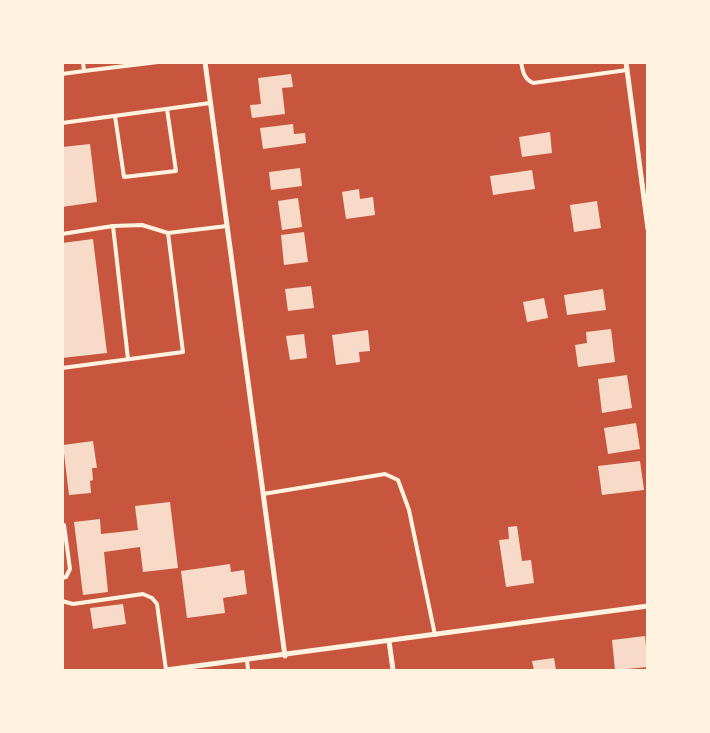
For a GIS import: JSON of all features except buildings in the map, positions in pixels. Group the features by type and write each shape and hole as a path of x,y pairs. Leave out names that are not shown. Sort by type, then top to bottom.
{"street":[{"path":"204,62 285,656"},
{"path":"626,62 648,230"},
{"path":"166,670 285,656 648,606"},
{"path":"389,641 393,670"}],"lane":[{"path":"83,62 84,71"},
{"path":"62,74 158,62"},
{"path":"521,62 523,74 533,83 627,70"},
{"path":"62,123 210,103"},
{"path":"115,116 124,178 176,171 167,109"},
{"path":"62,234 113,226 142,225 168,233 227,226"},
{"path":"113,226 128,359"},
{"path":"62,368 183,352 168,233"},
{"path":"263,494 385,474 398,480 410,510 435,635"},
{"path":"62,578 66,577 70,569 64,525"},
{"path":"62,601 73,604 143,594 152,598 158,604 166,670"},
{"path":"247,660 248,670"}]}
